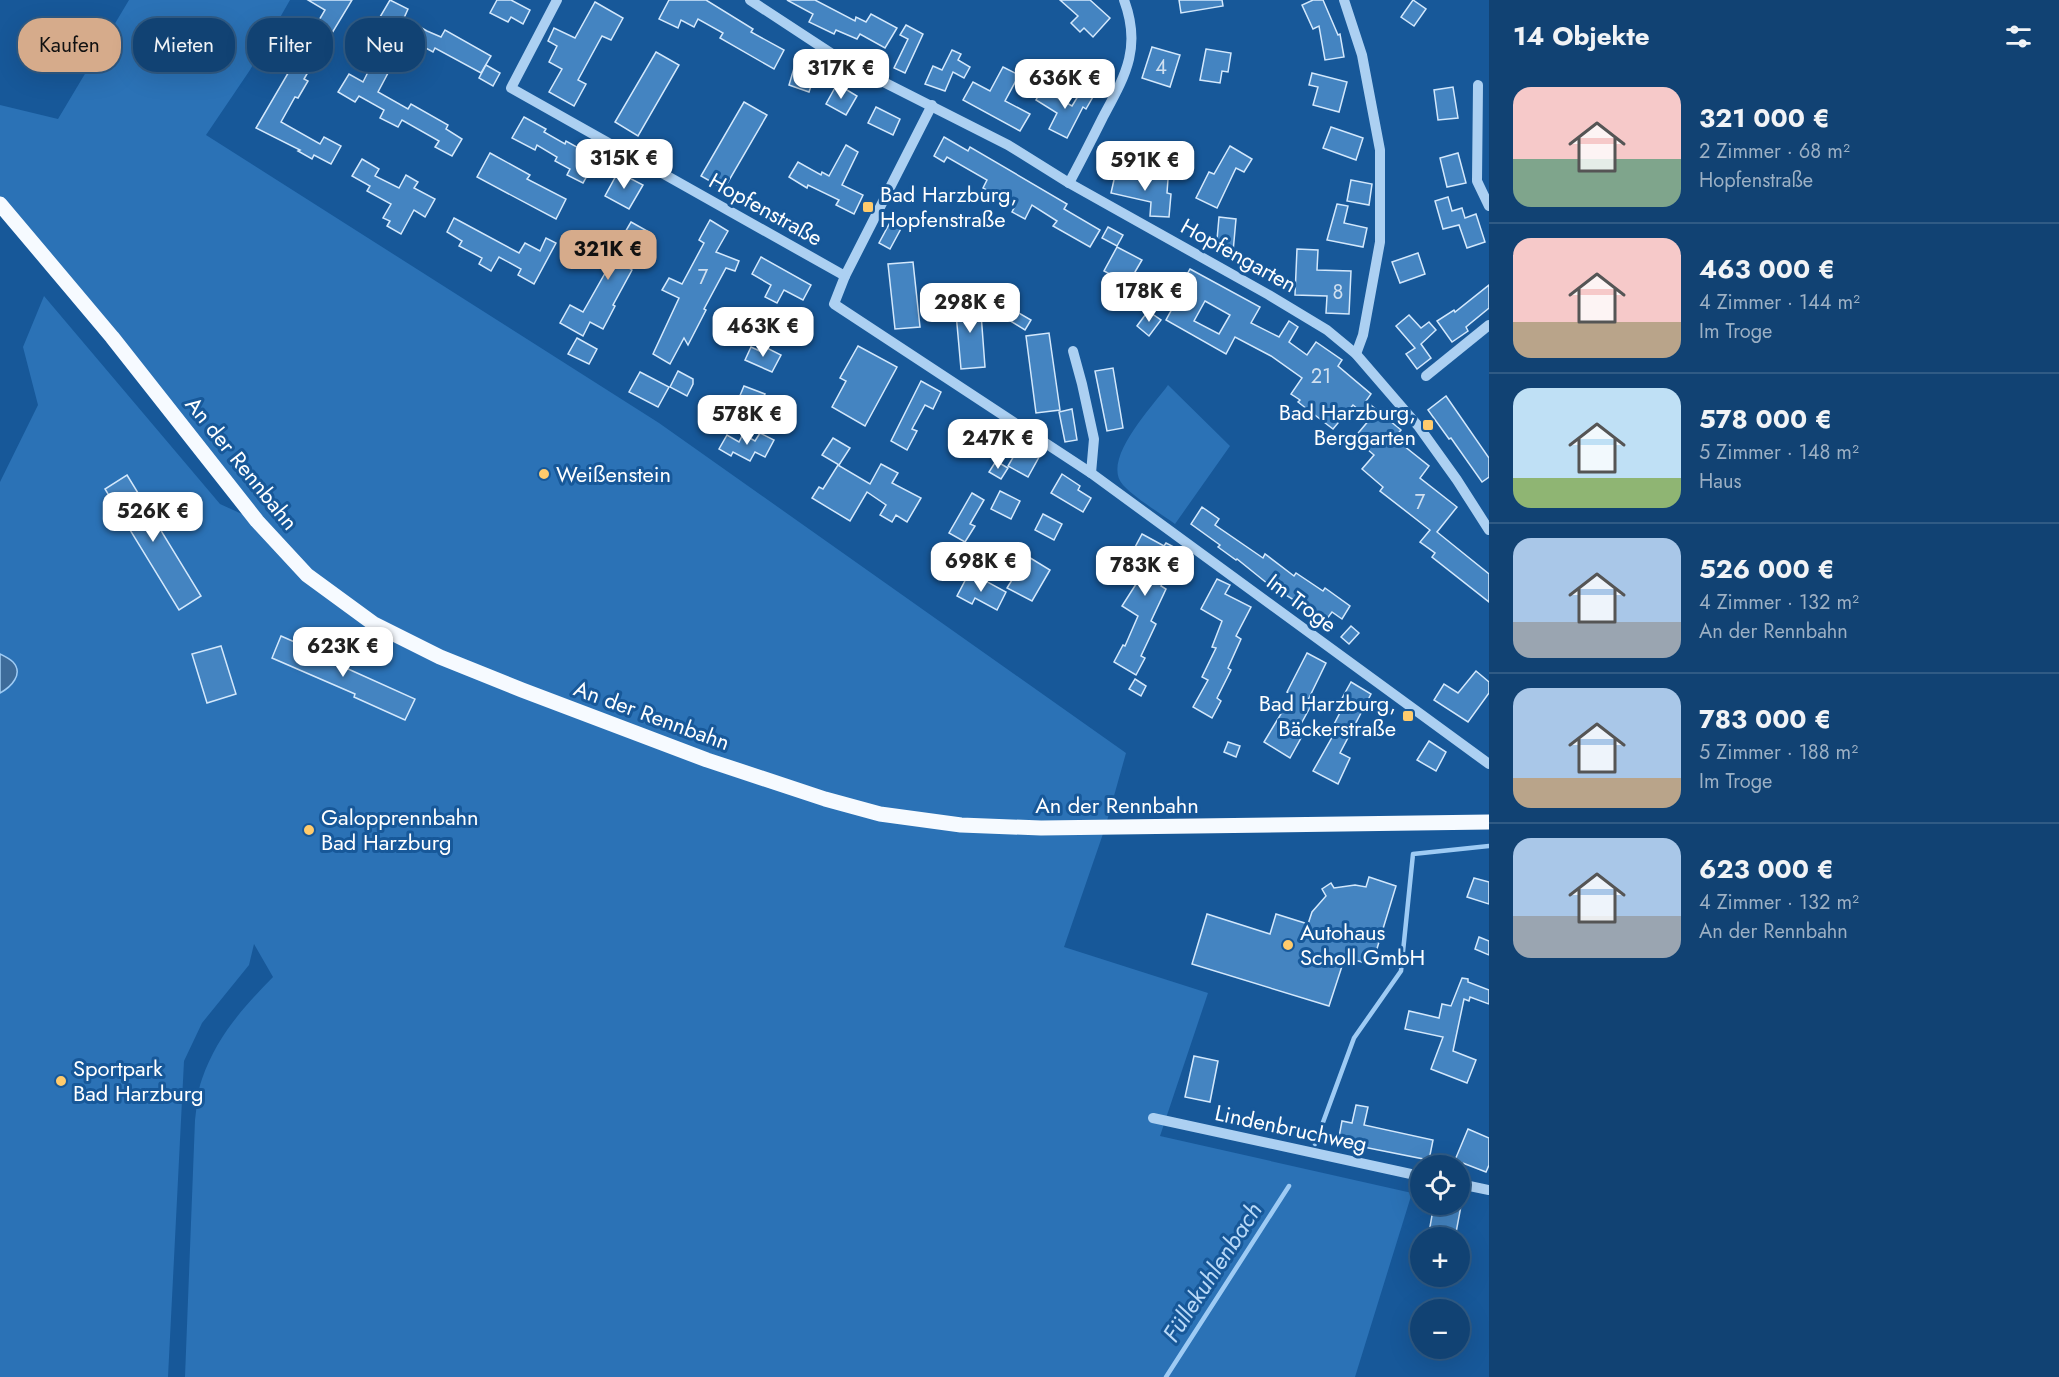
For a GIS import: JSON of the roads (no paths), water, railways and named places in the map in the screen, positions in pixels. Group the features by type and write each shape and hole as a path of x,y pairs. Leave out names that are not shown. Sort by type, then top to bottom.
{"main road":[{"name":"An der Rennbahn","path":"0,204 112,337 257,521 307,575 374,624 440,657 707,760 825,799 880,814 961,825 1041,828 1489,822"}],"street":[{"name":"Hopfenstraße","path":"557,0 511,88 845,276"},
{"name":"Hopfengarten","path":"750,0 846,63 1008,145 1069,183 1303,314 1356,354 1419,427 1489,530"},
{"path":"1069,183 1126,74 1132,40 1124,0"},
{"path":"1344,0 1362,55 1380,150 1380,242 1365,326 1356,354"},
{"path":"1478,85 1477,181 1489,206"},
{"path":"845,276 932,105"},
{"name":"Im Troge","path":"845,276 834,304 1091,473 1489,764"},
{"path":"1426,376 1489,325"},
{"path":"1072,351 1094,439 1091,473"},
{"name":"Lindenbruchweg","path":"1153,1118 1410,1174"},
{"path":"1470,1186 1489,1190"}],"waterway":[{"name":"Füllekuhlenbach","path":"1315,1144 1354,1038 1401,971 1413,854 1489,846"},
{"name":"Füllekuhlenbach","path":"1166,1377 1289,1186"}],"place":[{"name":"Bad Harzburg, Hopfenstraße","path":"868,207"},
{"name":"Bad Harzburg, Berggarten","path":"1428,425"},
{"name":"Weißenstein","path":"544,474"},
{"name":"Bad Harzburg, Bäckerstraße","path":"1408,716"},
{"name":"Galopprennbahn Bad Harzburg","path":"309,830"},
{"name":"Autohaus Scholl GmbH","path":"1288,945"},
{"name":"Sportpark Bad Harzburg","path":"61,1081"}]}
